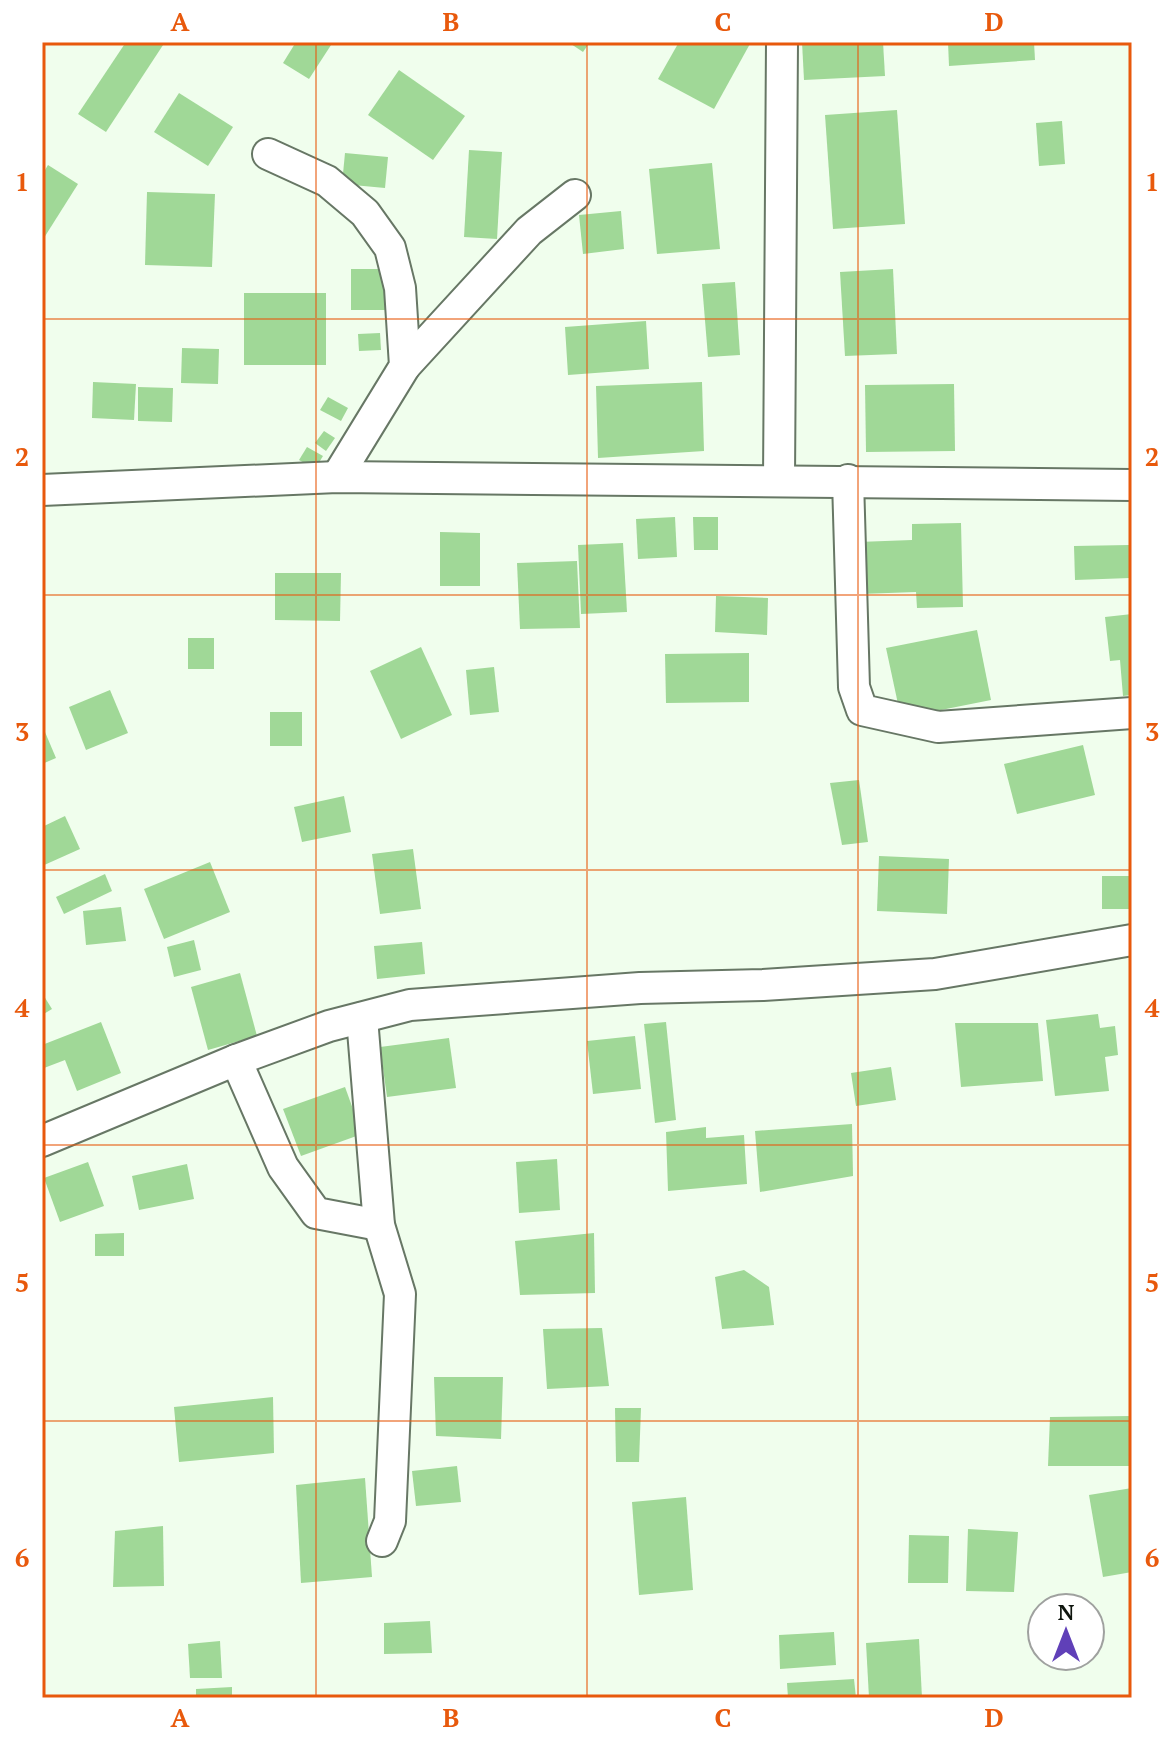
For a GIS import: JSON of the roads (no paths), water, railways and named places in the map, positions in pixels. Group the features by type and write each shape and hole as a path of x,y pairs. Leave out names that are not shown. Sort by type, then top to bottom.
{"street":[{"path":"779,480 782,42"},
{"path":"268,154 327,181 365,213 390,248 400,288 405,366"},
{"path":"337,477 405,366 529,231 575,195"},
{"path":"42,490 62,492 337,477 1132,485"},
{"path":"848,480 854,687 862,710 938,727 1132,713"},
{"path":"42,1141 236,1060 362,1018 425,1004 640,988 763,985 935,974 1132,940"},
{"path":"362,1018 379,1225 400,1294 390,1521 382,1541"},
{"path":"236,1060 283,1167 316,1213 379,1225"}]}
